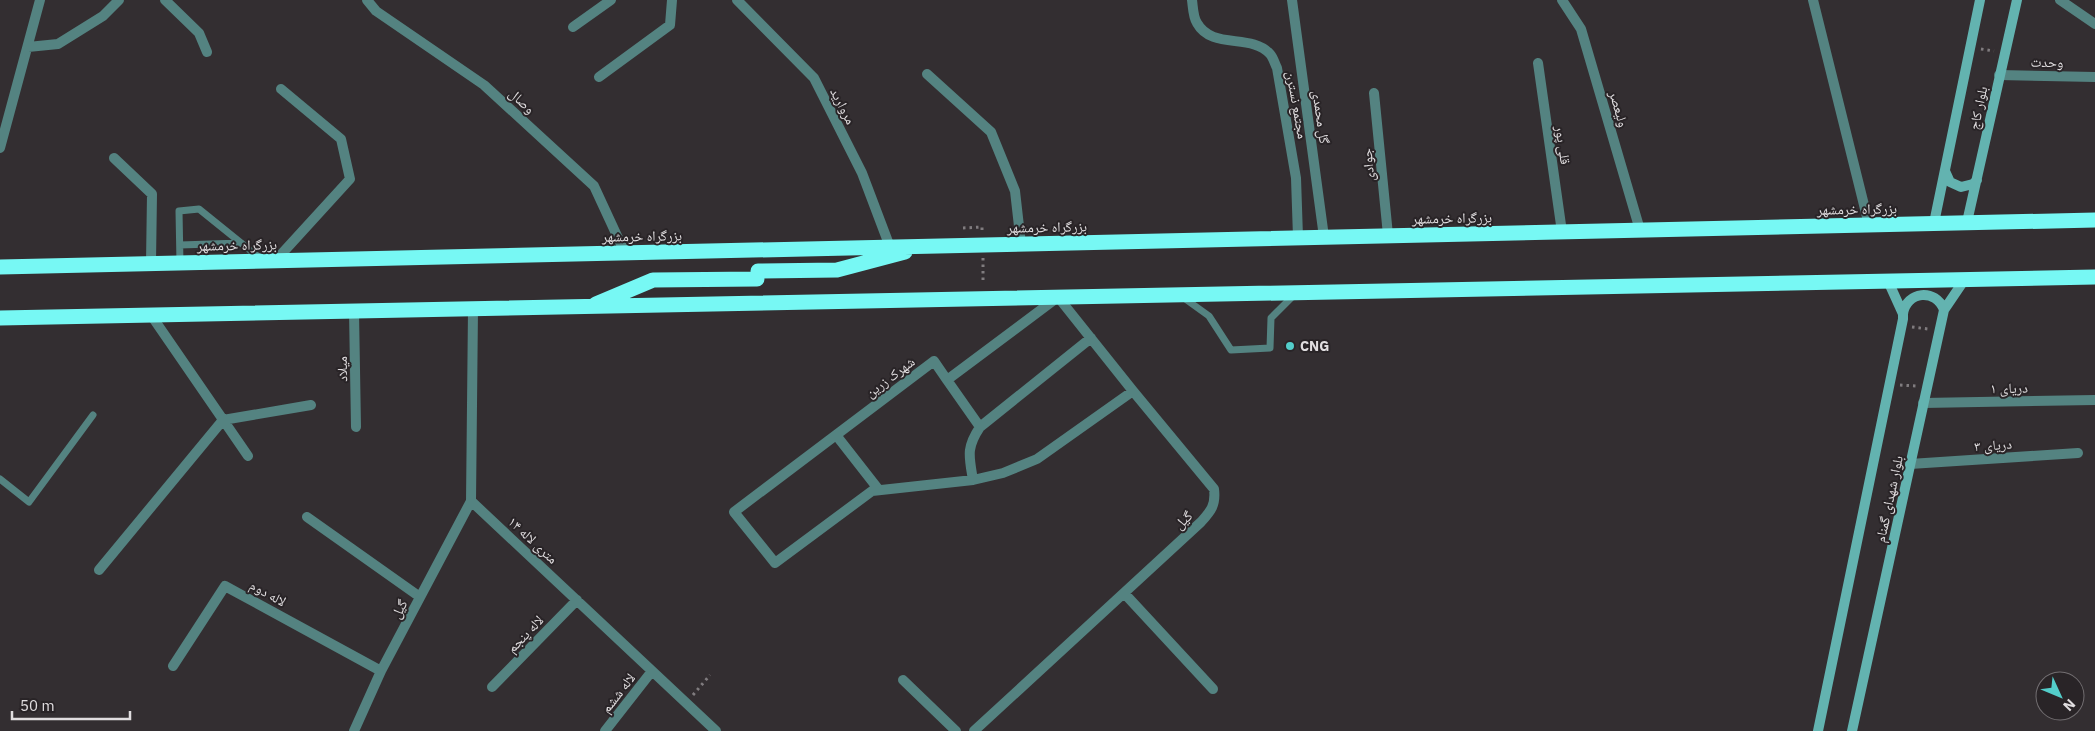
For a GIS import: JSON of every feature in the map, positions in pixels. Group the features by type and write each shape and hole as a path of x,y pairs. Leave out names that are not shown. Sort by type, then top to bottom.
{"highway":[{"name":"بزرگراه خرمشهر","path":"0,267 2095,220"},
{"path":"591,306 653,280 837,270 926,246"},
{"path":"757,303 758,250"},
{"path":"0,318 2095,277"}],"main road":[{"name":"بلوار کاج","path":"1934,223 1980,0"},
{"name":"بلوار کاج","path":"1967,222 2017,0"},
{"path":"1945,171 1950,182 1955,186 1967,187 1977,180"},
{"name":"بلوار شهدای گمنام","path":"1852,731 1944,310 1965,279"},
{"path":"1888,281 1903,314"},
{"path":"1903,314 1908,302 1922,294 1934,297 1940,302 1944,310"},
{"name":"بلوار شهدای گمنام","path":"1818,731 1903,314"}],"street":[{"path":"0,148 2,127 28,47 40,0"},
{"path":"28,47 58,44 103,16 119,0"},
{"path":"165,0 199,33 207,52"},
{"name":"وصال","path":"368,0 376,11 484,85 594,186 625,253"},
{"path":"573,27 611,0"},
{"path":"599,77 670,25 672,0"},
{"name":"مروارید","path":"737,0 814,78 862,173 890,247"},
{"name":"مجتمع نسترن","path":"1192,0 1196,22 1203,31 1213,38 1258,46 1270,54 1277,68 1296,178 1298,238"},
{"name":"گل محمدی","path":"1292,0 1324,237"},
{"name":"ولیعصر","path":"1562,0 1582,29 1640,230"},
{"path":"1813,0 1869,225"},
{"path":"2060,0 2095,24"},
{"name":"قلی پور","path":"1538,63 1562,232"},
{"path":"927,74 991,132 1015,191 1021,244"},
{"name":"وحدت","path":"1999,75 2095,77"},
{"path":"270,261 350,179 341,139 281,89"},
{"name":"جوادی","path":"1374,93 1388,235"},
{"path":"114,158 152,194 152,263"},
{"path":"980,427 947,380 1058,297"},
{"name":"گیل","path":"974,731 1201,522 1213,509 1215,499 1214,489 1058,297"},
{"path":"471,501 473,309"},
{"name":"میلاد","path":"354,311 356,427"},
{"path":"151,315 248,456"},
{"path":"973,480 970,457 971,441 980,427 1091,338"},
{"name":"شهرک زرین","path":"879,490 872,491 863,497 775,563 734,512 934,361 947,380"},
{"path":"836,435 879,490 973,480 1003,473 1037,459 1133,391"},
{"name":"دریای ۱","path":"1923,403 2095,400"},
{"path":"99,570 223,420 311,405"},
{"name":"دریای ۳","path":"1910,464 2078,453"},
{"name":"گیل","path":"354,731 382,671 471,501"},
{"name":"۱۴ متری لاله","path":"471,501 716,731"},
{"path":"307,517 420,597"},
{"name":"لاله دوم","path":"173,666 225,586 382,671"},
{"path":"1124,593 1213,690"},
{"name":"لاله پنجم","path":"492,687 577,600"},
{"name":"لاله ششم","path":"605,731 652,671"},
{"path":"903,680 956,731"}],"lane":[{"path":"180,263 179,211 199,209 241,243 270,261"},
{"path":"180,245 241,243"},
{"path":"1180,295 1209,316 1231,350 1270,348 1271,318 1297,292"},
{"path":"0,479 29,502 93,415"}],"path":[{"path":"1970,47 2004,53"},
{"path":"962,228 982,227 982,237"},
{"path":"983,256 984,294"},
{"path":"1901,326 1940,330"},
{"path":"1890,384 1927,388"},
{"path":"686,703 710,675"}],"place":[{"name":"CNG","path":"1290,346"}]}
